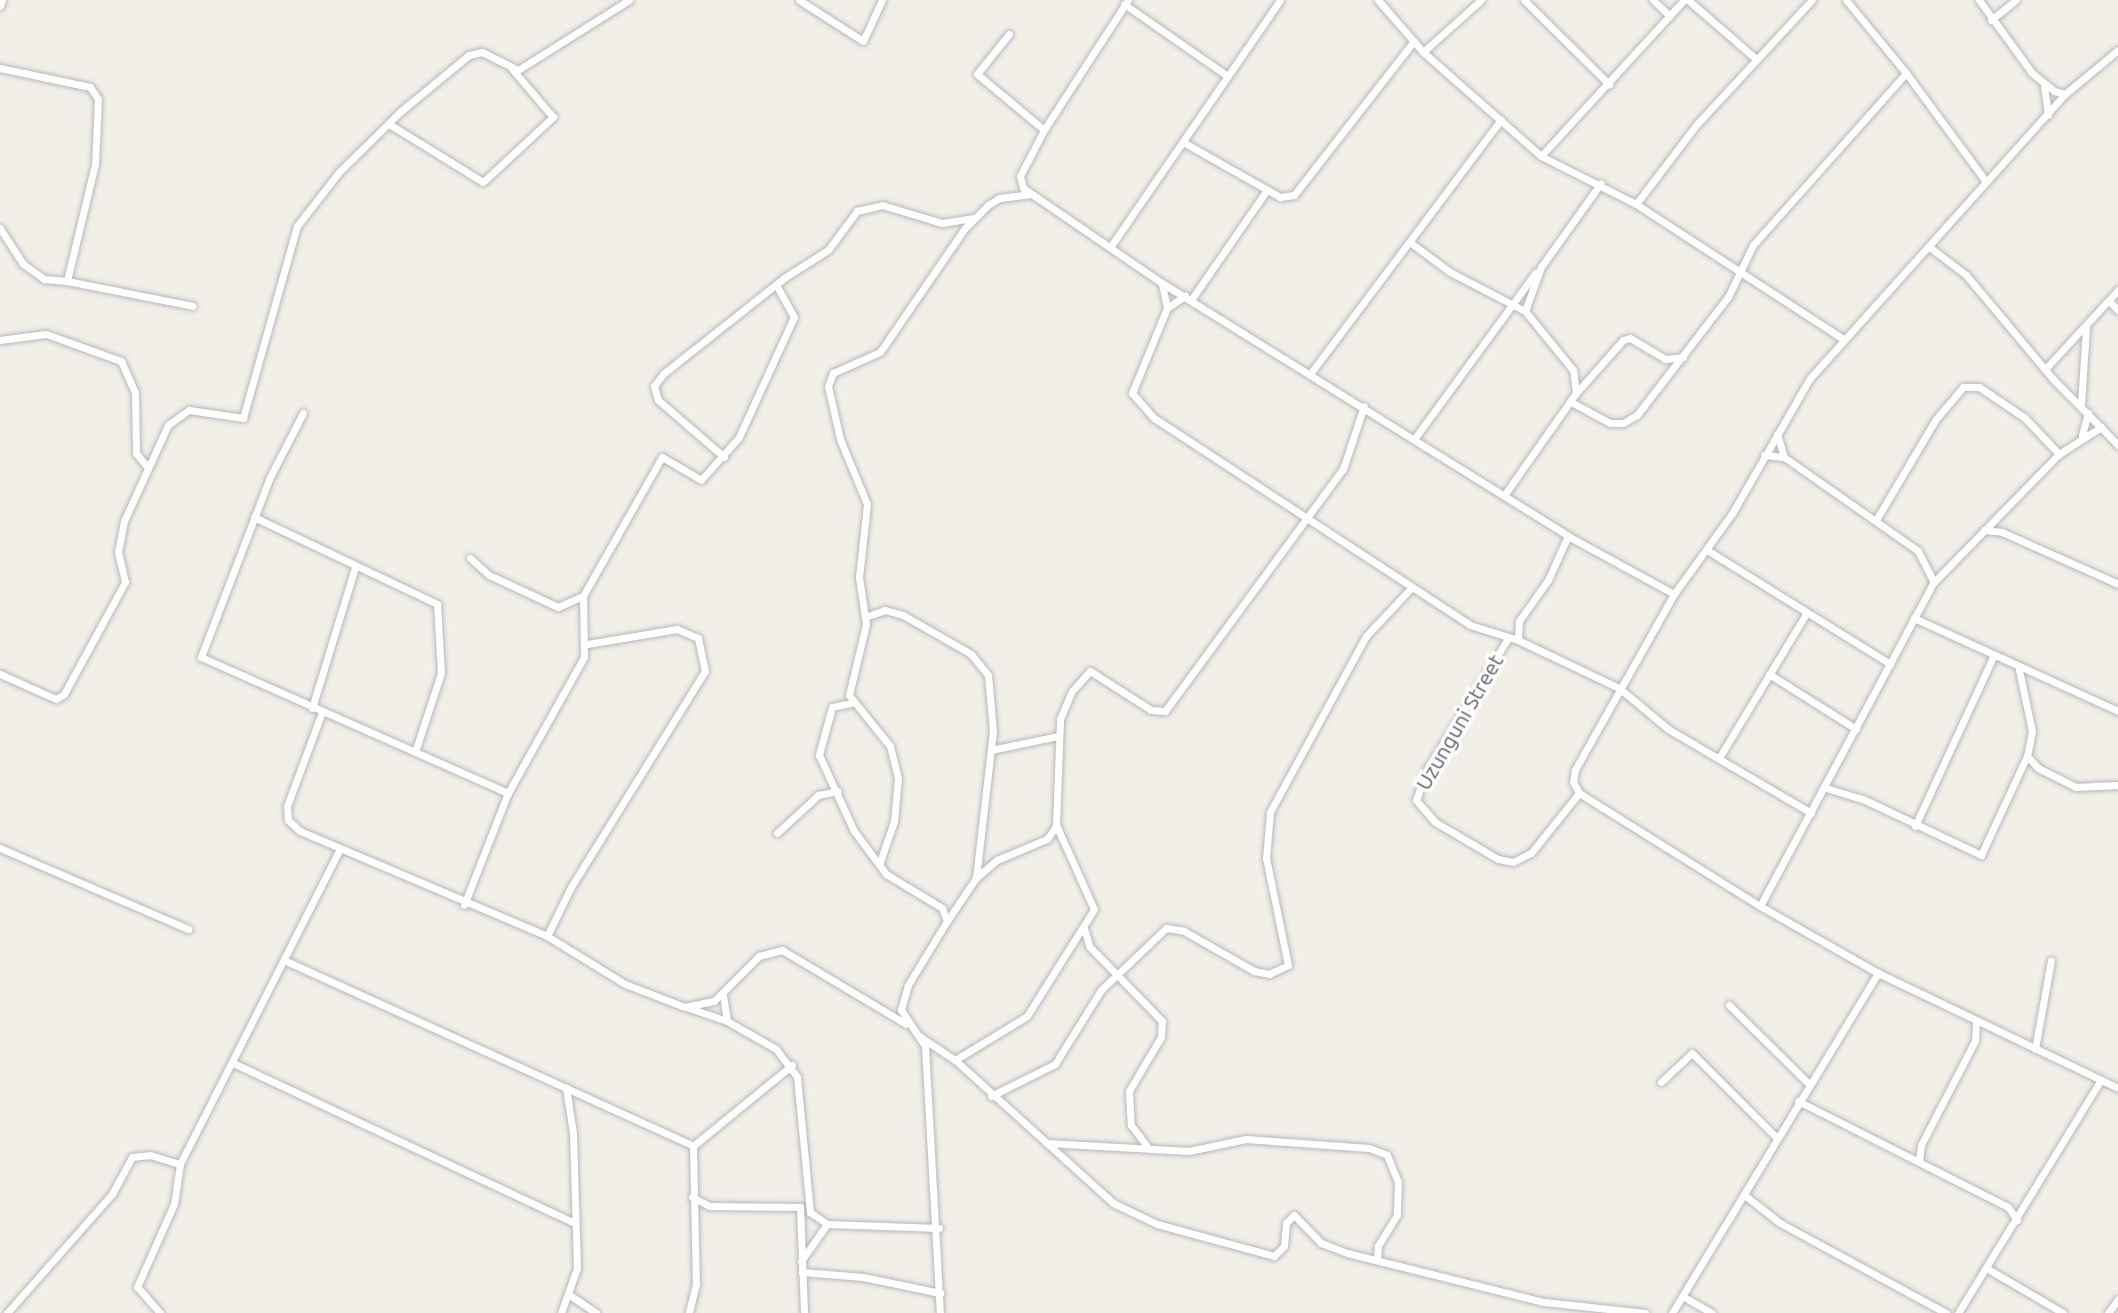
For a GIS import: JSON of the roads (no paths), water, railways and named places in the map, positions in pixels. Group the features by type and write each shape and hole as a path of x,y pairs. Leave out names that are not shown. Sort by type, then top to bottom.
{"street":[{"path":"0,6 2,0"},
{"path":"511,68 535,62 629,0"},
{"path":"799,0 863,41 882,0"},
{"path":"1111,246 1280,0"},
{"path":"1378,0 1423,52 1541,156 1601,183 1636,204 1736,273 1843,338"},
{"path":"1423,52 1481,0"},
{"path":"1524,0 1609,84"},
{"path":"1653,0 1670,16"},
{"path":"1541,156 1686,0 1757,60"},
{"path":"1636,204 1697,124 1812,0"},
{"path":"1846,0 1906,74 1985,180"},
{"path":"1979,0 1991,20 2043,86 2048,115"},
{"path":"1991,20 2016,0"},
{"path":"1226,75 1126,2 1044,130 1019,179 1030,194 1111,246 1161,283 1364,406 1568,536 1674,594"},
{"path":"1009,34 976,75 1044,130"},
{"path":"1183,142 1280,197 1294,195 1414,41"},
{"path":"2118,50 2065,94 1843,338 1810,378 1707,550 1674,594 1575,770 1580,793 1760,906 1878,973 2118,1088"},
{"path":"0,674 57,699 64,694 125,582 119,542 148,468 180,412 243,418 297,226 339,172 388,124 474,52 511,68 553,117 483,182 388,124"},
{"path":"0,68 90,87 96,94 95,164 67,281"},
{"path":"1571,402 1610,423 1623,423 1648,404 1728,297 1736,273 1829,156 1906,74"},
{"path":"2043,86 2065,94"},
{"path":"1310,374 1501,120"},
{"path":"1415,438 1601,183"},
{"path":"1167,308 1188,298 1266,190"},
{"path":"880,862 894,821 898,778 890,746 851,703 850,681 865,617 859,577 865,492 840,439 829,380 880,352 974,218 996,199 1030,194"},
{"path":"724,457 666,409 654,386 776,285 828,250 852,217 869,206 902,209 931,222 974,218"},
{"path":"0,228 23,264 44,279 67,281 193,306"},
{"path":"1411,243 1450,272 1525,311 1544,341 1573,370 1576,393"},
{"path":"1928,246 1966,275 2118,445"},
{"path":"1525,311 1541,267"},
{"path":"1161,283 1167,308 1133,381 1139,405 1470,625 1507,640 1518,640 1619,688 1668,729 1811,813"},
{"path":"464,905 508,793 587,644 583,596 662,457 695,481 724,457 739,437 792,324 793,312 776,285"},
{"path":"2047,367 2118,290"},
{"path":"2109,301 2118,310"},
{"path":"2081,404 2080,362 2086,326"},
{"path":"0,340 46,334 121,361 135,393 136,453 148,468"},
{"path":"1505,494 1576,393 1623,340 1630,338 1665,359 1683,357"},
{"path":"1876,520 1936,419 1963,387 1979,387 2025,418 2059,454"},
{"path":"955,1060 1027,1016 1084,928 1093,898 1056,825 1058,736 1063,705 1090,671 1151,710 1165,711 1343,469 1364,406"},
{"path":"303,413 254,517 201,657 508,793"},
{"path":"2082,435 2088,413"},
{"path":"1760,906 1826,788 1934,582 2059,454 2082,435 2101,427"},
{"path":"1777,434 1784,457"},
{"path":"1764,455 1784,457 1918,551 1934,582"},
{"path":"1999,515 2002,532"},
{"path":"254,517 355,567 429,598 442,612 441,673 415,752"},
{"path":"1984,530 2002,532 2116,580"},
{"path":"1518,640 1520,621 1548,580 1568,536"},
{"path":"1707,550 1890,664"},
{"path":"470,558 489,575 558,607 583,596"},
{"path":"312,708 355,567"},
{"path":"991,1096 1055,1064 1116,973 1166,928 1175,928 1254,971 1269,974 1288,965 1266,858 1270,812 1366,636 1412,587"},
{"path":"865,617 885,610 903,615 984,665 992,698 991,750 976,878"},
{"path":"1718,758 1807,611"},
{"path":"1914,618 2019,670 2118,711"},
{"path":"547,936 571,887 705,671 698,638 677,629 587,644"},
{"name":"Uzunguni Street","path":"1507,640 1425,773 1416,800 1435,822 1498,859 1513,862 1531,852 1580,793"},
{"path":"1915,826 1993,657"},
{"path":"1826,788 1863,799 1915,826 1982,855 2027,756 2032,732 2019,670"},
{"path":"1769,674 1856,729"},
{"path":"851,703 832,707 817,746 854,831 894,881 942,908 947,921"},
{"path":"322,712 287,806 288,820 339,850 464,905 547,936 625,984 727,1021 776,1049 792,1065 805,1117 806,1201 810,1212 827,1224 939,1228"},
{"path":"991,750 1058,736"},
{"path":"2027,756 2038,768 2076,787 2118,785"},
{"path":"777,832 818,794 838,791"},
{"path":"906,1024 902,999 947,921 976,878 997,860 1047,839 1056,825"},
{"path":"0,848 188,929"},
{"path":"160,1313 137,1287 174,1204 180,1164 286,961 339,850"},
{"path":"1084,928 1089,946 1162,1021 1161,1037 1129,1091 1131,1125 1147,1146"},
{"path":"1071,948 1089,946"},
{"path":"685,1007 723,995 759,956 782,950 906,1024 955,1060 991,1096 1113,1203 1157,1224 1255,1255 1274,1256 1284,1246 1286,1223 1294,1215 1321,1243 1377,1260 1544,1302 1645,1313"},
{"path":"2035,1049 2051,960"},
{"path":"286,961 693,1146"},
{"path":"1672,1313 1747,1197 1798,1101 1878,973"},
{"path":"723,995 727,1021"},
{"path":"1730,1005 1809,1084"},
{"path":"1919,1161 1921,1145 1975,1041 1976,1020"},
{"path":"919,1036 925,1046 939,1228 940,1313"},
{"path":"1661,1082 1692,1053 1777,1138"},
{"path":"233,1063 574,1223"},
{"path":"689,1313 695,1284 693,1146 792,1065"},
{"path":"1958,1313 1988,1269 2101,1080"},
{"path":"561,1313 571,1296 577,1268 573,1133 566,1088"},
{"path":"1798,1101 2008,1207 2017,1220"},
{"path":"1046,1143 1147,1146 1189,1151 1236,1140 1321,1141 1387,1155 1396,1167 1397,1208 1377,1260"},
{"path":"7,1313 112,1194 132,1157 150,1155 180,1164"},
{"path":"692,1197 710,1206 800,1207 804,1313"},
{"path":"1747,1197 1769,1217 1946,1313"},
{"path":"802,1261 827,1224"},
{"path":"1988,1269 2063,1313"},
{"path":"802,1272 863,1277 940,1293"},
{"path":"571,1296 596,1313"},
{"path":"1684,1297 1712,1313"},
{"path":"2108,1313 2118,1298"}]}
